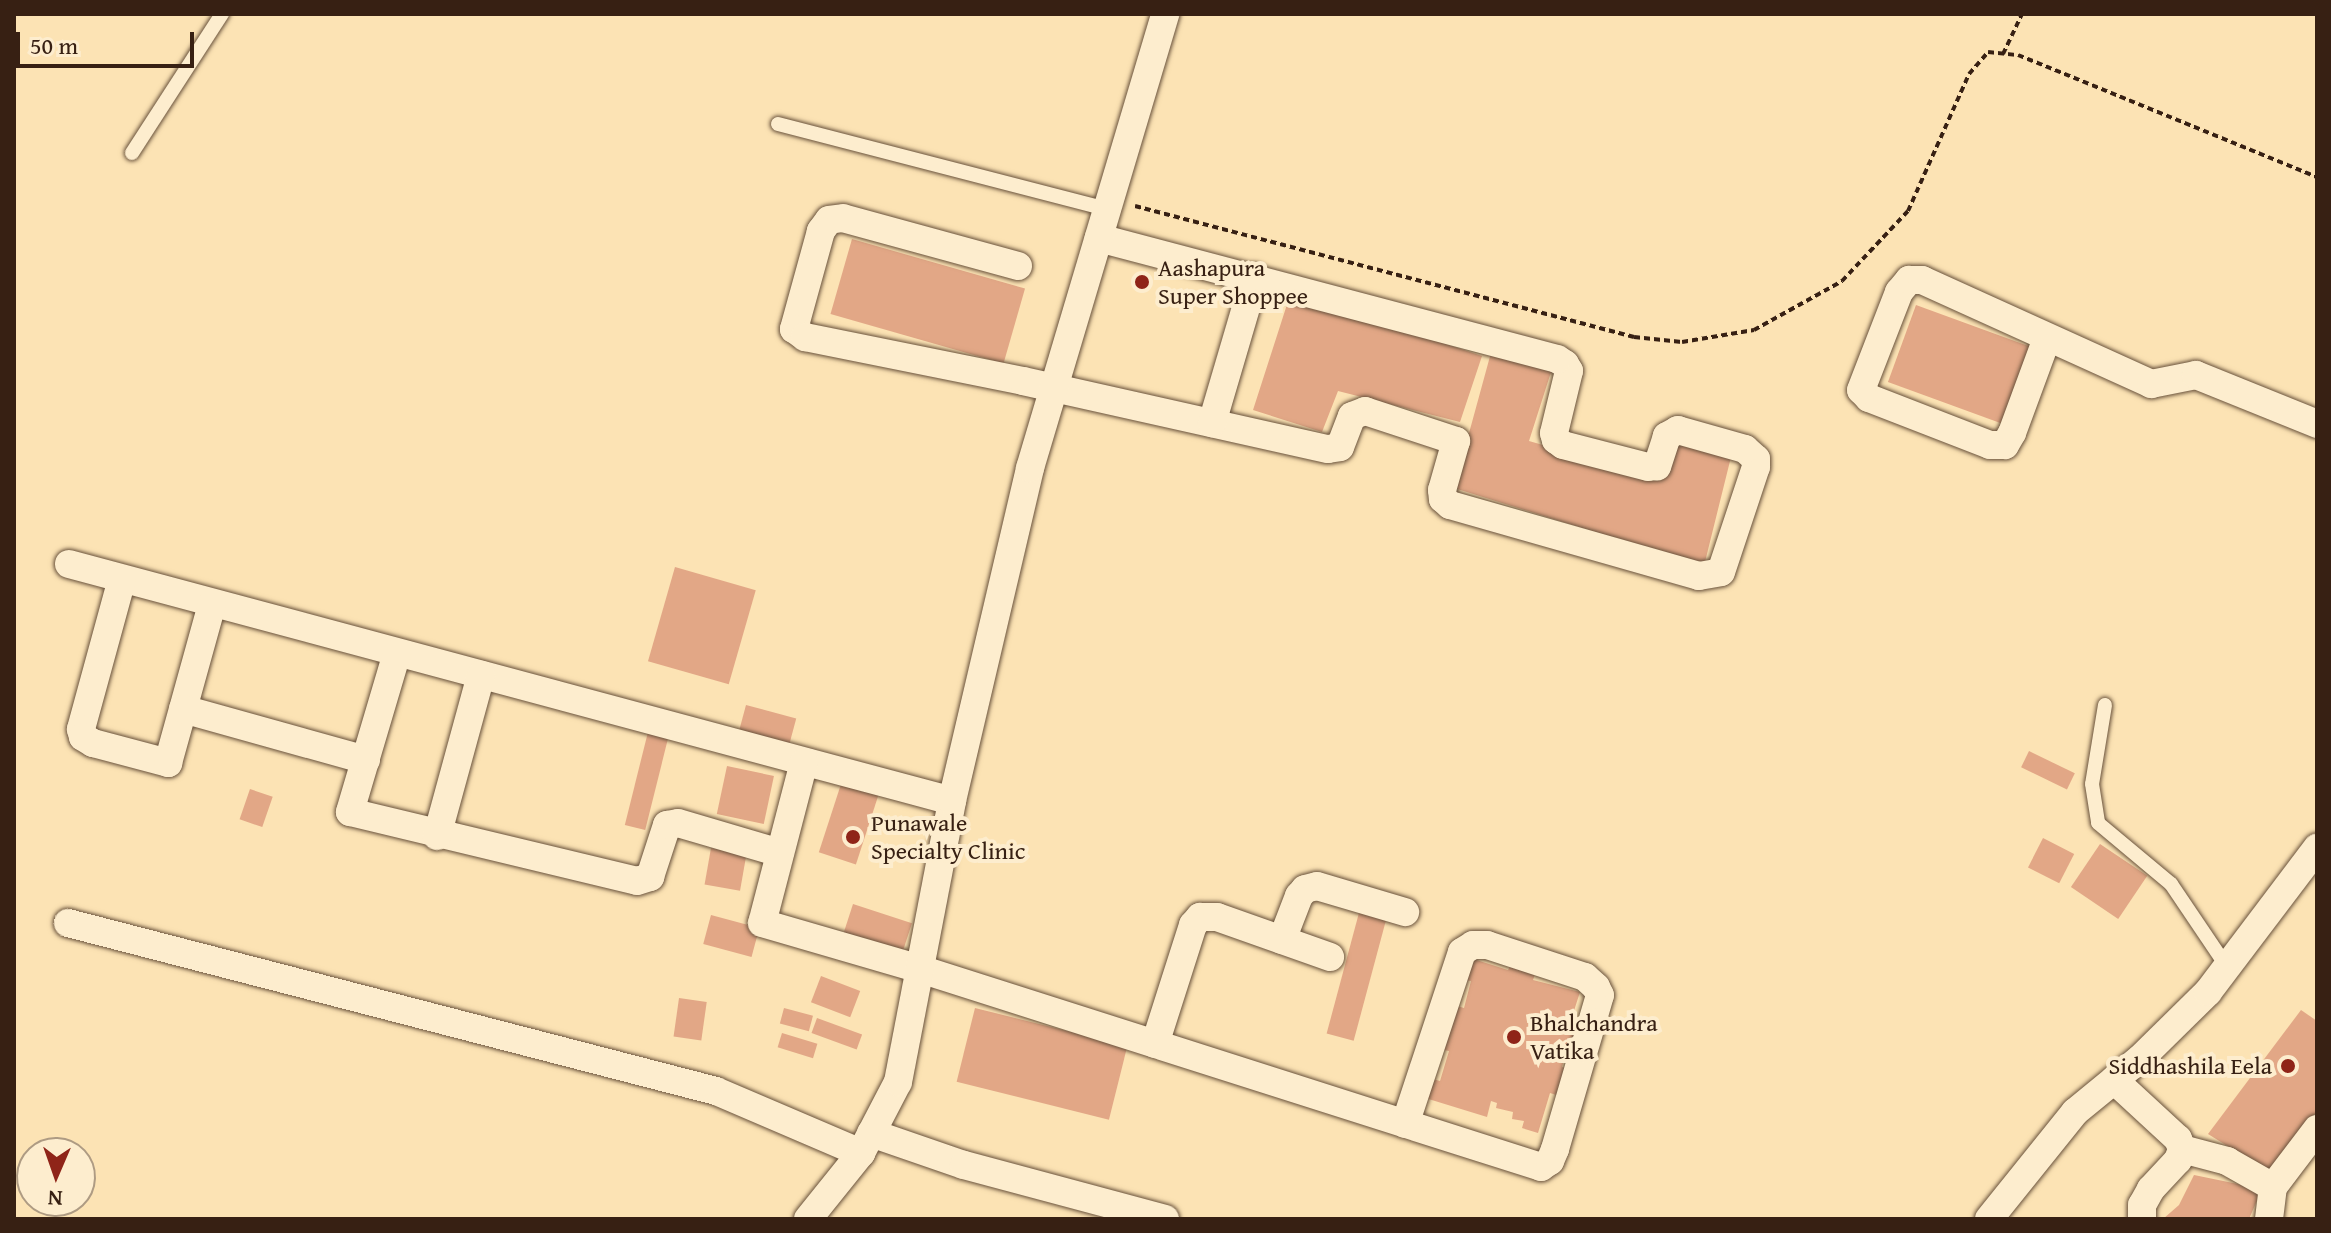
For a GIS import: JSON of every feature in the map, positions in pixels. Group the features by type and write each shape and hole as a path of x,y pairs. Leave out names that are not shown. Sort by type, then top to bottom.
{"street":[{"path":"808,1219 866,1143 898,1082 952,801 1030,468 1165,14"},
{"path":"1018,266 843,218 829,220 821,231 794,329 805,337 1334,450 1344,442 1352,416 1365,411 1451,437 1457,444 1442,490 1443,499 1450,505 1699,576 1721,572 1756,467 1756,459 1745,449 1678,430 1667,436 1657,466 1563,445 1556,440 1554,433 1569,371 1557,359 1099,238"},
{"path":"1212,423 1255,277"},
{"path":"2047,338 2005,445 1990,445 1869,398 1861,390 1899,292 1909,280 1922,280 2151,384 2196,375 2317,424"},
{"path":"69,564 952,801"},
{"path":"122,579 81,729 83,737 168,763 212,604"},
{"path":"397,653 350,812 437,836 637,881 650,877 667,825 678,823 780,853"},
{"path":"437,836 481,675"},
{"path":"183,709 366,760"},
{"path":"804,762 762,923 920,969 1405,1124 1541,1167 1550,1161 1600,995 1596,987 1585,977 1487,945 1473,945 1462,952 1405,1124"},
{"path":"1989,1219 2075,1112 2197,1003 2307,882 2317,848"},
{"path":"1282,940 1299,896 1305,889 1317,886 1405,912"},
{"path":"1155,1044 1193,925 1200,917 1217,917 1330,957"},
{"path":"68,923 716,1091 866,1143 964,1165 1122,1214 1165,1219"},
{"path":"2114,1080 2178,1139 2182,1149 2178,1160 2151,1189 2142,1205 2142,1219"},
{"path":"2269,1219 2273,1187 2317,1129"},
{"path":"2182,1149 2227,1161 2273,1187"}],"lane":[{"path":"132,153 222,14"},
{"path":"778,124 1109,204"},
{"path":"2105,705 2092,784 2098,823 2171,884 2227,967"}],"path":[{"path":"2003,54 2022,14"},
{"path":"1109,204 1634,337 1682,342 1754,330 1842,281 1908,211 1969,74 1988,52 2018,55 2317,177"}],"building":[{"path":"852,239 1025,289 1004,364 831,314"},
{"path":"1291,292 1482,356 1460,422 1338,391 1322,432 1253,410"},
{"path":"1916,305 2030,346 2002,423 1888,382"},
{"path":"1492,349 1552,369 1529,441 1661,479 1675,436 1731,457 1704,566 1454,488"},
{"path":"675,567 756,590 729,684 648,661"},
{"path":"746,705 796,718 787,753 737,740"},
{"path":"649,728 669,733 645,830 625,825"},
{"path":"2029,751 2075,773 2067,790 2021,767"},
{"path":"727,766 774,776 764,824 717,814"},
{"path":"842,781 879,793 856,864 819,852"},
{"path":"250,789 273,797 262,827 240,819"},
{"path":"2043,838 2074,854 2059,883 2028,867"},
{"path":"2100,844 2147,876 2118,919 2071,887"},
{"path":"711,848 746,854 740,891 705,884"},
{"path":"853,904 912,923 902,955 843,935"},
{"path":"1360,909 1387,916 1354,1041 1327,1034"},
{"path":"711,915 759,928 752,957 703,944"},
{"name":"Bhalchandra Vatika","path":"1467,957 1508,970 1514,960 1536,971 1533,980 1580,992 1571,1020 1588,1024 1579,1056 1566,1052 1562,1067 1574,1070 1566,1098 1550,1093 1538,1133 1522,1128 1524,1121 1512,1119 1513,1112 1496,1108 1497,1103 1491,1101 1487,1117 1422,1097 1429,1078 1440,1081 1449,1051 1439,1049 1454,1005 1464,1008 1471,981 1464,980"},
{"path":"821,976 860,991 850,1017 811,1002"},
{"path":"679,998 707,1002 701,1041 674,1037"},
{"path":"784,1008 813,1016 809,1031 780,1023"},
{"path":"975,1008 1127,1046 1109,1120 957,1082"},
{"name":"Siddhashila Eela","path":"2301,1010 2317,1021 2317,1111 2271,1173 2208,1134"},
{"path":"817,1018 862,1034 857,1049 812,1033"},
{"path":"782,1033 817,1044 813,1058 778,1047"},
{"path":"2194,1175 2262,1189 2249,1219 2163,1219 2179,1205"}],"place":[{"name":"Aashapura Super Shoppee","path":"1142,282"},
{"name":"Punawale Specialty Clinic","path":"853,837"},
{"name":"Bhalchandra Vatika","path":"1514,1037"},
{"name":"Siddhashila Eela","path":"2288,1066"}]}
